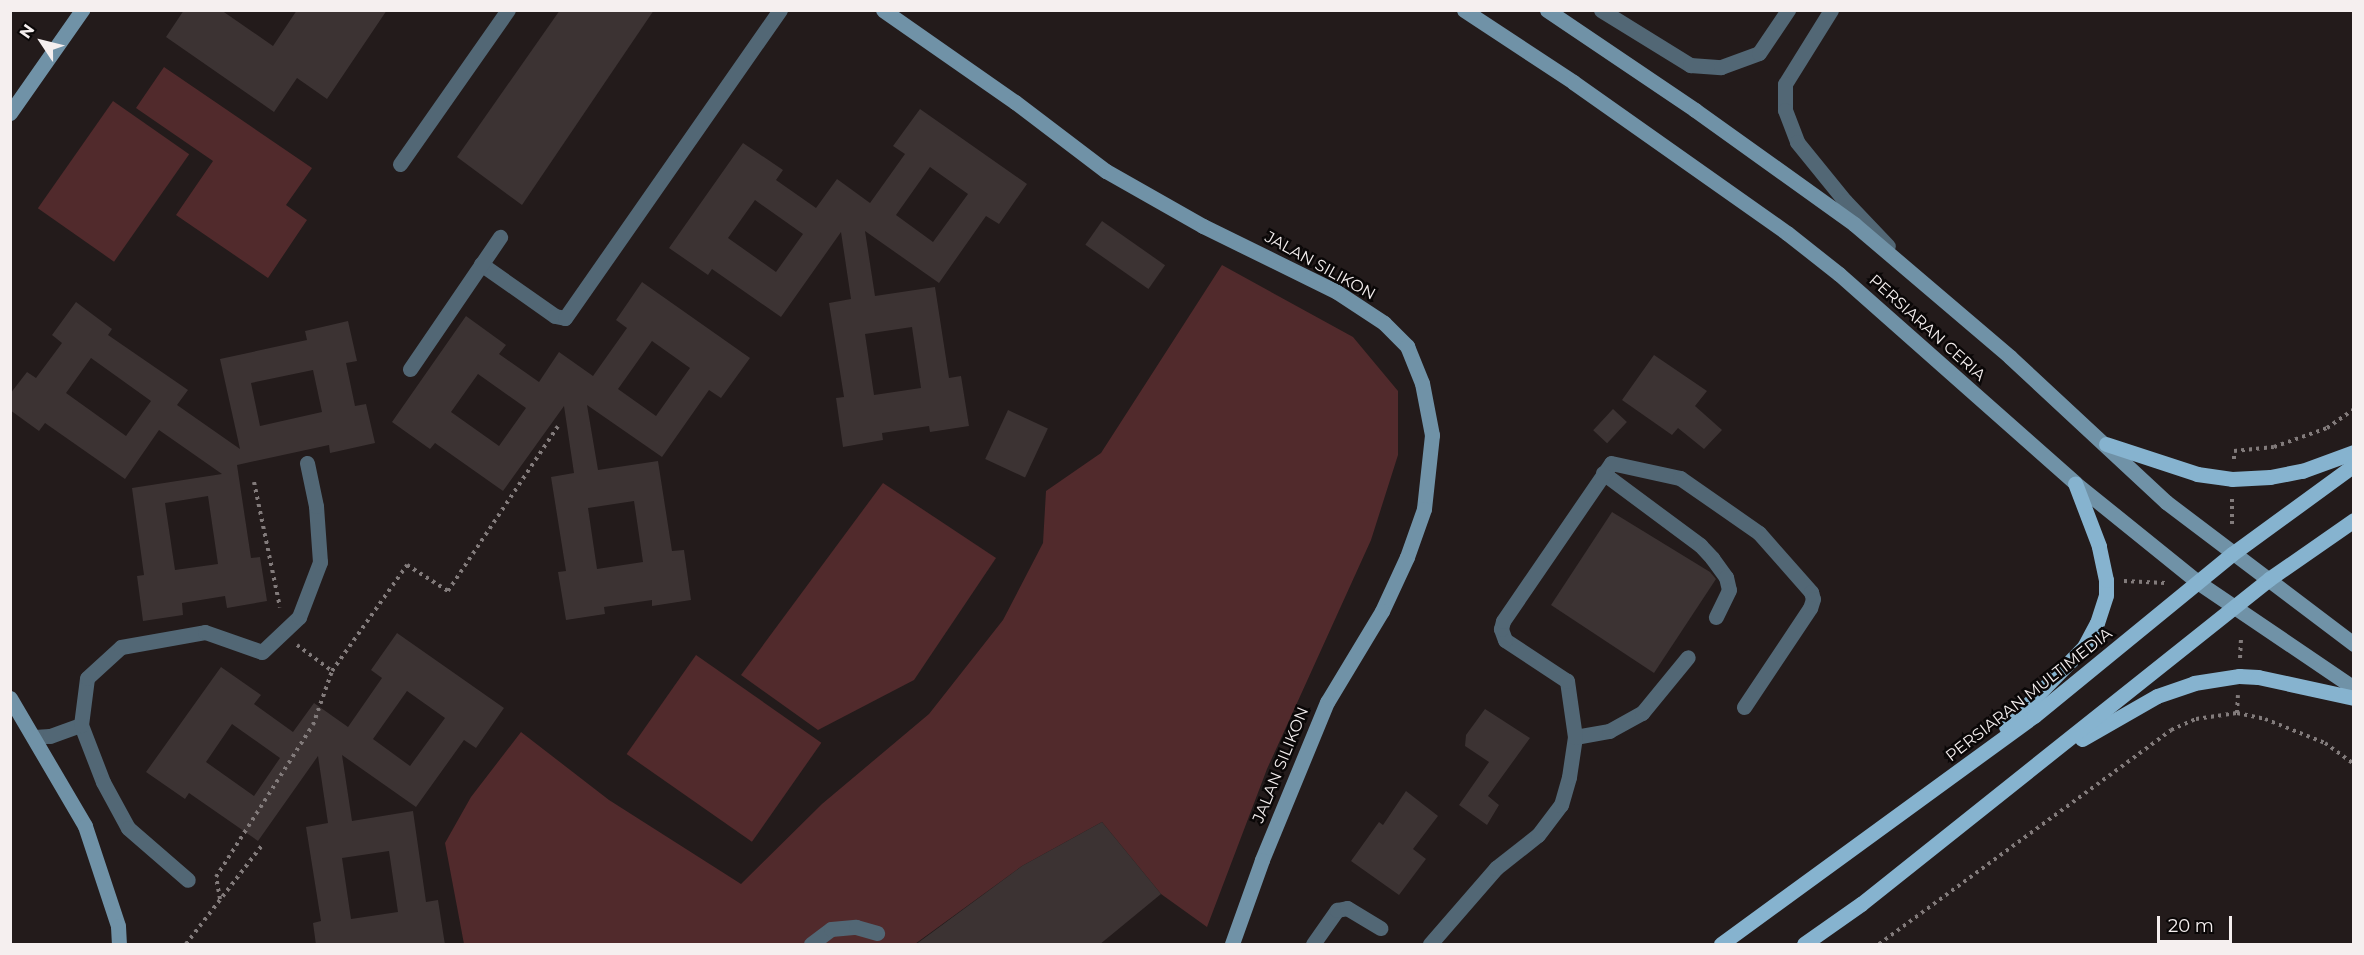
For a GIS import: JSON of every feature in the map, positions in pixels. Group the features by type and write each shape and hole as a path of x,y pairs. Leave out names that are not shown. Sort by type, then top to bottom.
{"main road":[{"path":"2106,444 2197,474 2232,479 2270,477 2302,471 2354,452"},
{"name":"PERSIARAN MULTIMEDIA","path":"1720,945 2034,716 2232,554 2354,465"},
{"path":"1952,778 2036,699 2084,647 2097,622 2106,595 2106,580 2091,520 2075,483"},
{"path":"1804,945 1861,904 2269,579 2354,520"},
{"path":"2015,782 2124,714 2157,696 2194,683 2239,676 2258,677 2354,698"}],"street":[{"path":"10,113 82,10"},
{"name":"JALAN SILIKON","path":"883,10 1015,102 1106,171 1203,226 1328,287 1384,322 1407,346 1422,383 1432,435 1424,508 1407,556 1382,611 1326,702 1262,860 1232,945"},
{"name":"PERSIARAN CERIA","path":"1464,10 1573,82 1787,232 1857,289 2075,483 2199,583 2354,688"},
{"name":"PERSIARAN CERIA","path":"1548,10 1695,110 1854,224 1911,270 2106,444 2166,502 2354,644"},
{"path":"10,698 85,826 118,926 119,945"}],"lane":[{"path":"400,164 508,10"},
{"path":"481,264 555,316 565,318 780,10"},
{"path":"1601,10 1690,66 1721,67 1759,53 1788,10"},
{"path":"1831,10 1785,84 1785,110 1797,142 1845,201 1911,270"},
{"path":"410,369 500,237"},
{"path":"188,880 128,828 103,782 81,725 87,678 122,647 205,632 262,652 285,631 299,617 320,562 316,506 307,463"},
{"path":"1430,945 1496,868 1538,834 1561,805 1569,777 1575,737 1567,681 1505,640 1501,629 1503,621 1611,463 1680,478 1759,533 1811,592 1813,599 1810,608 1744,707"},
{"path":"1603,473 1700,545 1712,558 1726,577 1729,590 1716,617"},
{"path":"1575,737 1609,731 1642,713 1688,657"},
{"path":"34,737 50,736 81,725"},
{"path":"1313,945 1337,910 1347,908 1380,928"},
{"path":"811,945 831,929 856,927 877,933"}],"path":[{"path":"2234,451 2284,443 2326,428 2354,409"},
{"path":"220,899 216,877 313,725 333,671 407,565 448,591 558,426"},
{"path":"254,482 287,637 333,671"},
{"path":"1879,945 2171,730 2196,719 2237,713 2265,719 2325,743 2354,764"},
{"path":"186,945 262,844"}],"shaded area":[{"path":"164,67 312,168 286,205 307,220 268,278 176,215 213,161 136,108"},
{"path":"113,101 189,154 114,262 38,208"},
{"path":"1222,265 1353,337 1398,391 1398,455 1371,540 1267,769 1207,927 1161,894 1102,822 1022,866 915,944 464,944 445,843 471,797 521,732 609,800 741,884 822,804 929,714 1003,620 1043,543 1046,491 1101,453"},
{"path":"883,483 996,558 914,680 818,730 741,675"},
{"path":"696,655 821,743 752,842 627,754"}],"building":[{"path":"184,10 221,10 273,46 297,10 387,10 327,99 297,78 274,112 166,37"},
{"path":"560,10 654,10 522,205 457,157"},
{"path":"920,109 1027,184 999,224 986,216 939,283 865,231 875,296 935,287 949,378 961,376 969,426 930,432 929,426 882,433 883,440 843,447 836,398 844,397 829,303 851,299 841,232 781,317 712,269 708,275 669,248 743,143 783,170 776,180 816,208 837,179 870,203 905,154 893,146","holes":["930,167 968,194 933,242 896,215","755,200 803,234 776,272 728,238","912,327 921,388 874,395 865,334"]},
{"path":"1102,221 1165,265 1148,289 1085,245"},
{"path":"642,282 750,358 721,398 709,390 662,457 587,405 598,470 658,461 672,551 684,550 691,600 652,606 652,600 604,607 605,614 566,620 558,572 566,571 551,477 574,473 564,406 503,491 435,443 430,449 392,422 466,316 506,345 499,354 539,382 559,352 593,376 627,328 616,320","holes":["652,341 690,368 656,416 618,389","478,374 526,408 499,446 451,412","634,501 643,562 597,569 588,508"]},
{"path":"76,302 112,329 108,335 188,390 177,405 240,449 220,359 307,340 305,331 348,321 357,361 346,363 355,406 366,404 375,443 330,453 329,445 237,465 251,558 260,557 267,601 227,608 225,596 182,603 183,615 143,621 137,576 144,575 132,488 222,474 159,430 125,479 45,423 39,431 10,410 10,394 27,372 36,378 62,343 52,335","holes":["91,358 151,401 126,436 66,393","313,370 322,412 260,426 251,383","208,496 218,564 175,570 165,503"]},
{"path":"1654,355 1707,391 1695,406 1722,430 1704,449 1678,428 1672,435 1622,400"},
{"path":"1613,409 1627,422 1607,443 1593,430"},
{"path":"1008,410 1048,429 1025,478 985,459"},
{"path":"1612,512 1710,572 1716,579 1654,673 1551,605"},
{"path":"397,633 504,708 476,748 464,740 416,807 342,755 352,821 413,811 426,902 438,900 445,945 316,945 313,923 321,921 306,827 328,823 318,756 258,841 189,793 185,799 146,772 221,667 261,695 254,704 293,732 314,703 348,727 382,678 371,670","holes":["407,691 445,718 410,766 373,739","232,724 280,758 254,796 206,762","389,851 398,912 351,919 342,858"]},
{"path":"1485,709 1530,738 1488,796 1499,805 1487,825 1459,805 1489,762 1465,746 1466,735"},
{"path":"1406,791 1438,816 1413,849 1426,859 1399,895 1351,861 1379,822 1383,825"},
{"path":"1102,822 1161,894 1099,945 915,945 1022,866"}]}
